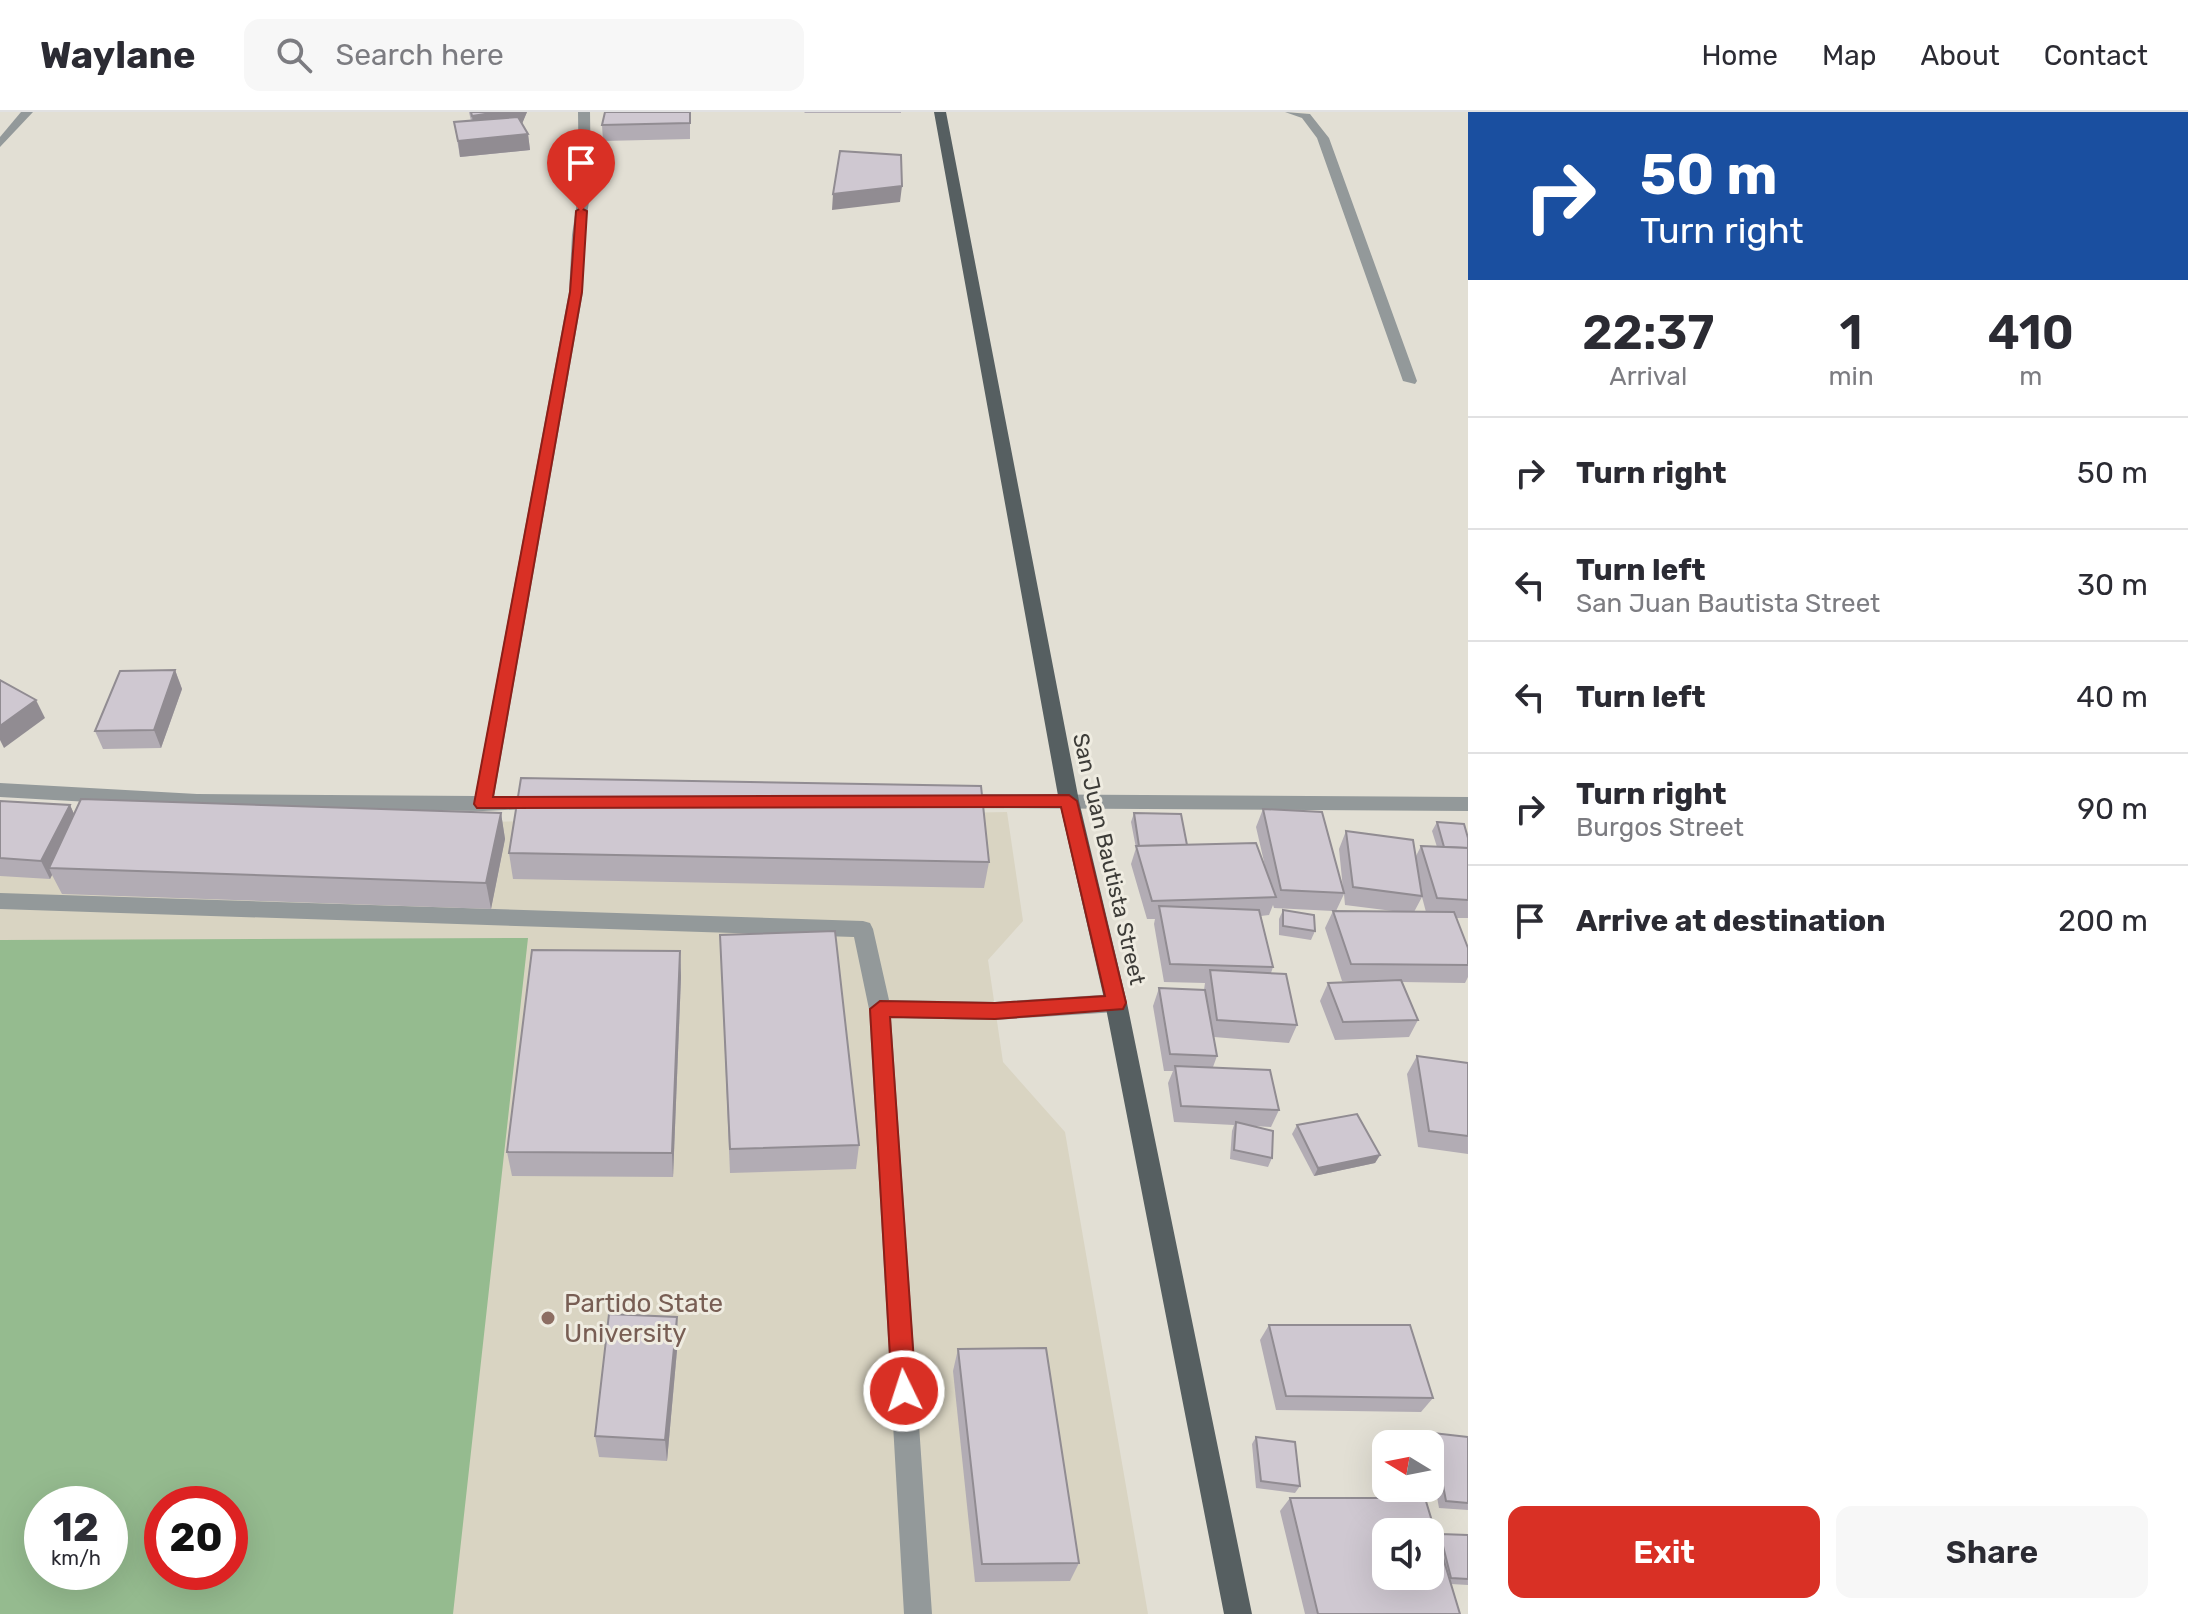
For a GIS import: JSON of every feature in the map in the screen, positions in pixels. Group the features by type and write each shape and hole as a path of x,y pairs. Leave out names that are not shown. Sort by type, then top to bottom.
{"main road":[{"name":"San Juan Bautista Street","path":"940,112 1069,801 1116,1003 1238,1614"}],"street":[{"path":"0,144 27,112"},
{"path":"483,804 576,292 578,235 585,188 584,112"},
{"path":"1291,112 1306,116 1323,138 1410,381"},
{"path":"0,790 197,801 562,803"},
{"path":"942,802 1468,804"},
{"path":"0,901 863,929 880,1009 918,1614"},
{"path":"880,1009 995,1011 1116,1003"}],"shaded area":[{"name":"Partido State University","path":"1007,812 1023,921 988,960 1003,1062 1065,1132 1148,1614 0,1614 0,813 485,822"}],"green space":[{"path":"528,938 453,1614 0,1614 0,940"}],"building":[{"path":"471,112 498,112 472,116"},
{"path":"605,112 690,112 690,123 602,125"},
{"path":"518,117 528,134 458,141 454,122"},
{"path":"840,151 901,155 902,186 833,194"},
{"path":"175,670 154,730 95,731 120,671"},
{"path":"0,680 36,700 0,726"},
{"path":"521,778 981,786 989,862 509,853"},
{"path":"81,799 501,813 486,883 49,868"},
{"path":"0,801 70,805 41,861 0,858"},
{"path":"1263,809 1322,812 1344,893 1281,890"},
{"path":"1134,813 1181,814 1187,845 1139,846"},
{"path":"1437,822 1464,824 1468,848 1444,847"},
{"path":"1346,831 1413,840 1422,896 1353,887"},
{"path":"1256,843 1276,897 1152,901 1136,846"},
{"path":"1421,846 1468,848 1468,900 1437,898"},
{"path":"1159,906 1259,910 1273,967 1170,964"},
{"path":"1283,910 1314,915 1315,931 1283,926"},
{"path":"1333,911 1454,912 1468,948 1468,965 1351,964"},
{"path":"835,931 859,1145 730,1149 720,935"},
{"path":"532,950 680,951 672,1153 507,1152"},
{"path":"1210,970 1286,974 1297,1025 1217,1020"},
{"path":"1401,980 1418,1020 1343,1022 1328,983"},
{"path":"1159,988 1205,990 1217,1056 1170,1054"},
{"path":"1417,1056 1468,1063 1468,1136 1429,1131"},
{"path":"1175,1066 1270,1070 1279,1110 1181,1106"},
{"path":"1357,1114 1380,1155 1318,1168 1297,1125"},
{"path":"1236,1122 1273,1131 1272,1158 1234,1150"},
{"path":"609,1314 677,1317 665,1440 595,1436"},
{"path":"1269,1325 1410,1325 1433,1398 1286,1396"},
{"path":"1046,1348 1079,1563 982,1564 958,1349"},
{"path":"1444,1434 1468,1437 1468,1503 1446,1501"},
{"path":"1256,1437 1295,1442 1300,1486 1261,1481"},
{"path":"1290,1498 1372,1498 1372,1502 1426,1502 1431,1518 1372,1518 1372,1590 1444,1590 1444,1561 1460,1614 1318,1614"},
{"path":"1444,1534 1468,1535 1468,1579 1451,1578 1444,1550"}],"place":[{"name":"Partido State University","path":"548,1318"}],"route":[{"path":"581,211 576,292 483,804 1069,801 1116,1003 995,1011 880,1009 904,1391"}]}
